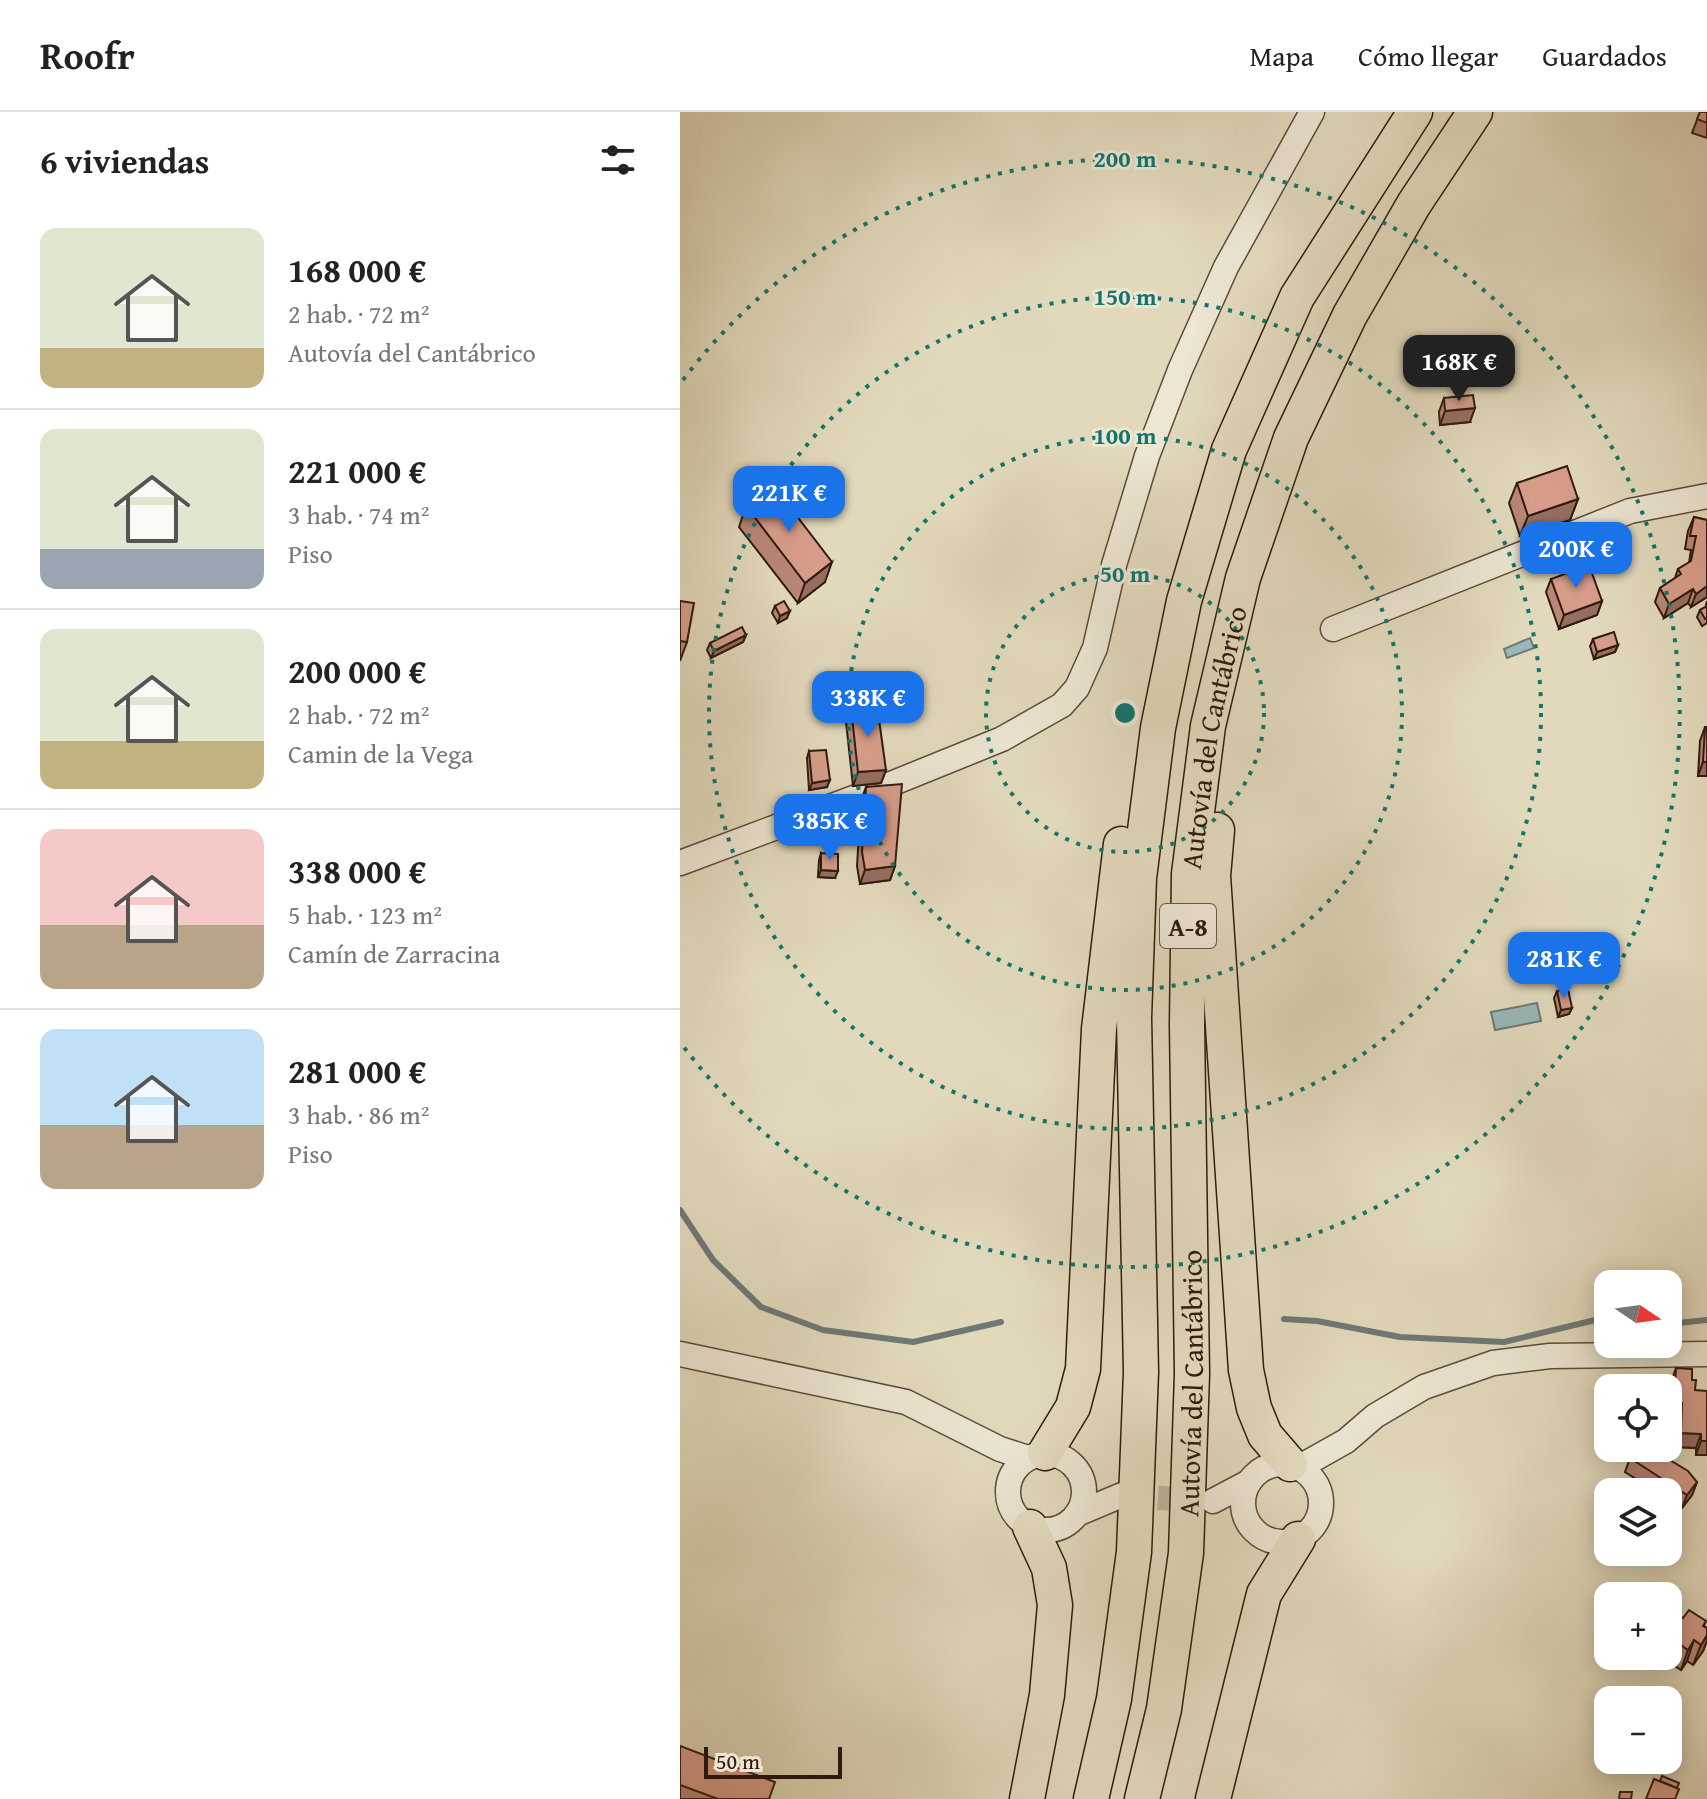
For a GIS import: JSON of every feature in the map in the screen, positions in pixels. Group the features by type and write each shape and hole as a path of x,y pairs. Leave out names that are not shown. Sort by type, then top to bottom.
{"highway":[{"name":"Autovía del Cantábrico","path":"1091,1799 1114,1699 1134,1552 1141,1372 1134,1018 1139,878 1158,728 1184,601 1229,450 1297,297 1415,112"},
{"name":"Autovía del Cantábrico","path":"1142,1799 1164,1709 1186,1553 1192,1374 1187,1025 1189,874 1208,726 1243,578 1291,438 1358,301 1414,204 1475,112"},
{"path":"1294,1466 1265,1435 1254,1408 1246,1370 1213,876 1225,731 1259,582 1306,448 1362,325 1423,212 1489,112"},
{"path":"1037,1455 1073,1407 1083,1369 1099,1029 1116,878 1132,770 1157,663 1184,601"},
{"path":"1027,1799 1047,1695 1055,1605 1049,1568 1030,1527"},
{"path":"1213,1799 1264,1594 1298,1539"}],"street":[{"path":"680,863 1002,739 1062,705 1077,688 1095,648 1114,565 1147,456 1180,370 1226,267 1312,112"},
{"path":"1333,629 1630,511 1707,496"},
{"path":"680,1354 906,1402 1000,1449 1060,1455 1072,1464 1081,1477 1084,1491 1077,1514"},
{"path":"1346,1441 1330,1470 1316,1523 1298,1539 1286,1542 1261,1536 1245,1517 1243,1505 1249,1482 1267,1467 1294,1466 1346,1441 1375,1416 1424,1387 1493,1363 1550,1356 1707,1354"},
{"path":"970,1432 1002,1464 1010,1507 1030,1527 1054,1529 1077,1514 1122,1495 1081,1477"},
{"path":"1008,1486 1014,1471 1037,1455"},
{"path":"1294,1466 1311,1477 1321,1499"}],"water":[{"path":"1530,638 1534,648 1507,658 1504,649"},
{"path":"1537,1003 1541,1021 1495,1030 1491,1012"}],"building":[{"path":"1700,112 1707,112 1707,123 1697,119"},
{"path":"1473,395 1475,408 1445,411 1444,398"},
{"path":"1567,466 1578,499 1528,516 1517,483"},
{"path":"773,485 832,562 805,583 746,506"},
{"path":"1694,517 1707,520 1707,586 1696,594 1693,589 1669,604 1660,588 1681,574 1678,569 1691,561 1696,536 1690,536"},
{"path":"1589,565 1602,601 1564,615 1551,579"},
{"path":"680,601 694,603 687,642 680,641"},
{"path":"784,601 790,611 780,616 775,606"},
{"path":"1707,606 1707,618 1705,619 1700,610"},
{"path":"742,627 746,635 714,651 710,643"},
{"path":"1614,632 1618,645 1597,652 1593,639"},
{"path":"877,705 886,770 858,772 851,708"},
{"path":"1705,727 1707,762 1703,762"},
{"path":"826,750 830,780 812,783 809,751"},
{"path":"902,784 895,866 865,870 862,852 866,787"},
{"path":"848,805 848,818 832,819 830,808"},
{"path":"821,853 838,854 838,871 821,870"},
{"path":"1568,989 1572,1008 1561,1010 1557,991"},
{"path":"1676,1368 1692,1369 1692,1380 1696,1380 1695,1390 1707,1391 1707,1441 1701,1441 1701,1434 1682,1433 1682,1374 1676,1374"},
{"path":"1636,1462 1673,1462 1688,1471 1697,1482 1687,1495 1682,1492 1682,1478 1661,1478"},
{"path":"1689,1610 1706,1621 1703,1626 1707,1628 1707,1635 1701,1645 1694,1640 1688,1650 1682,1646 1682,1617"},
{"path":"680,1746 775,1782 769,1799 718,1799 680,1785"},
{"path":"1662,1776 1679,1783 1677,1788 1660,1781"},
{"path":"1654,1779 1679,1789 1675,1799 1646,1799"},
{"path":"1620,1792 1632,1792 1631,1799 1619,1799"}],"waterway":[{"path":"680,1210 713,1260 761,1307 823,1330 913,1342 1001,1322"},
{"path":"1284,1319 1317,1321 1400,1337 1504,1342 1594,1320"},
{"path":"1682,1323 1707,1320"}],"tunnel":[{"path":"1122,1495 1203,1501"}]}
